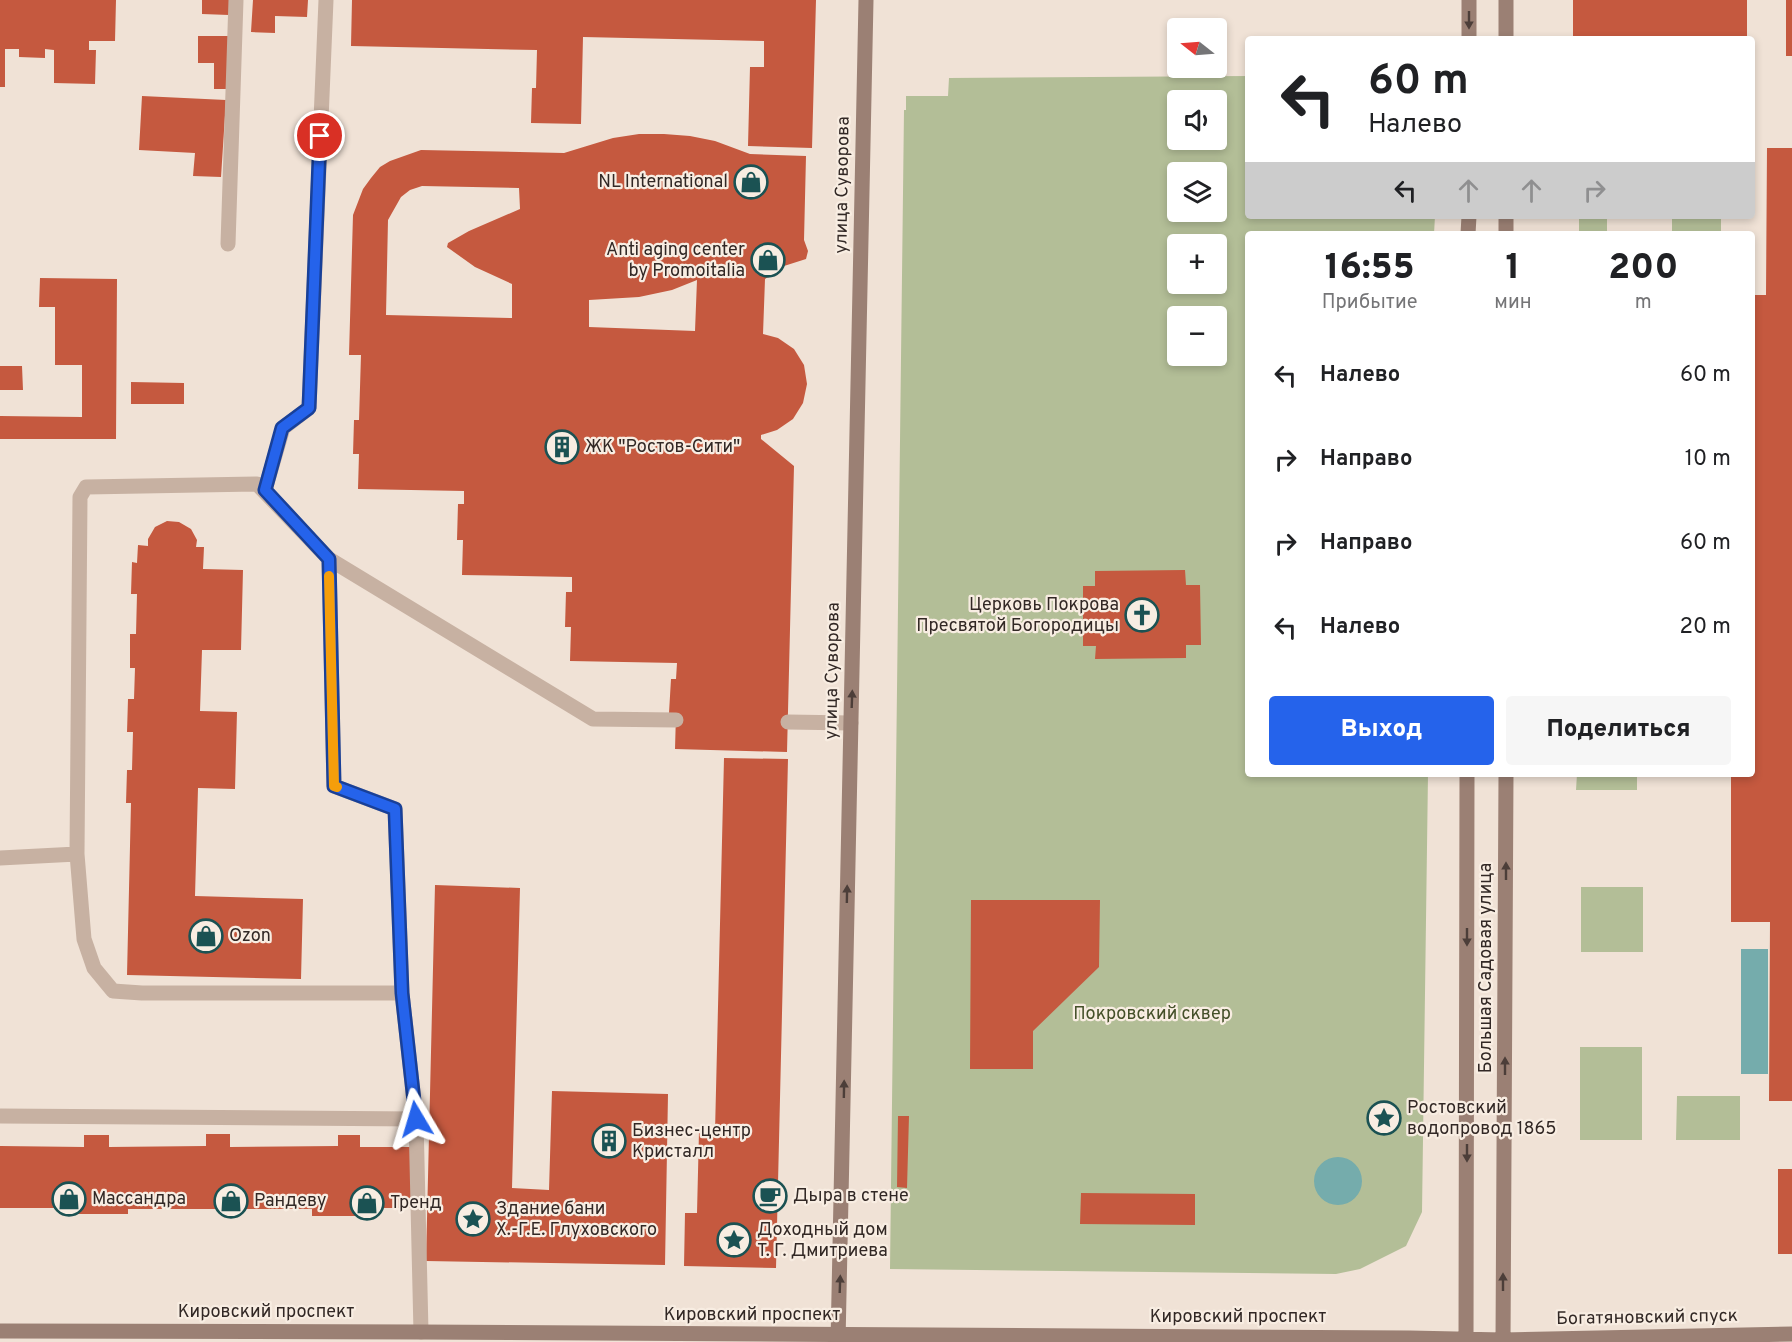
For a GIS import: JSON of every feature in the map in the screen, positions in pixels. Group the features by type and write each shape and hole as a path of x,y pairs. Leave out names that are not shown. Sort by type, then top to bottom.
{"main road":[{"name":"улица Суворова","path":"838,1339 866,0"},
{"path":"1469,0 1469,36"},
{"path":"1506,0 1506,36"},
{"name":"Большая Садовая улица","path":"1466,1341 1467,777"},
{"name":"Большая Садовая улица","path":"1503,1341 1506,777"},
{"name":"Кировский проспект","path":"0,1331 421,1332 838,1339 1410,1338 1503,1341"},
{"name":"Богатяновский спуск","path":"1503,1341 1792,1334"}],"lane":[{"path":"228,244 236,0"},
{"path":"265,490 282,428 309,408 326,0"},
{"path":"402,993 113,991 94,968 84,939 77,854 80,497 86,487 257,484 329,559 593,719 675,720"},
{"path":"329,559 334,786 395,809 402,993 416,1119 421,1332"},
{"path":"788,722 851,723"},
{"path":"0,858 77,854"},
{"path":"0,1116 416,1119"}],"green space":[{"name":"Покровский сквер","path":"1227,76 1245,76 1245,219 1435,219 1434,231 1245,231 1245,777 1428,777 1422,1212 1406,1246 1360,1269 1336,1274 890,1269 904,110 906,110 906,96 948,96 949,78 1227,78"},
{"path":"1579,219 1607,219 1607,231 1579,231"},
{"path":"1672,219 1721,219 1721,231 1672,231"},
{"path":"1577,777 1637,777 1637,790 1576,790"},
{"path":"1581,887 1643,887 1643,952 1581,952"},
{"path":"1580,1047 1642,1047 1642,1140 1580,1140"},
{"path":"1677,1096 1740,1096 1740,1140 1676,1140"}],"water":[{"path":"1741,949 1768,949 1768,1074 1741,1074"},
{"path":"1338,1157 1355,1164 1362,1181 1355,1198 1338,1205 1321,1198 1314,1181 1321,1164"}],"building":[{"path":"0,0 116,0 115,41 89,41 89,50 96,50 95,84 54,83 54,50 45,49 45,58 19,57 19,49 5,49 5,87 0,87"},
{"path":"202,0 229,0 229,15 202,14"},
{"path":"253,0 308,0 307,17 275,16 275,33 251,32"},
{"path":"352,0 816,0 812,148 748,146 750,67 764,67 764,41 583,37 581,124 531,123 532,88 536,88 537,50 351,46"},
{"path":"1573,0 1747,0 1747,36 1573,36"},
{"path":"1786,0 1792,0 1792,56 1786,56"},
{"path":"198,36 229,36 229,89 214,89 214,63 198,63"},
{"path":"142,96 226,100 221,177 193,176 195,153 139,150"},
{"name":"ЖК \"Ростов-Сити\"","path":"639,134 690,136 715,141 750,154 806,156 804,240 808,251 806,259 784,266 765,279 763,334 778,338 794,349 804,365 807,384 803,403 793,419 777,430 761,435 761,439 794,466 787,752 675,749 676,714 669,713 671,679 676,679 677,663 570,661 571,627 565,627 566,592 572,592 572,577 462,575 463,540 457,540 458,504 464,504 464,491 358,489 359,454 353,454 354,420 359,420 361,355 349,355 353,215 363,189 380,167 421,150 564,153 613,138","holes":["422,186 519,188 520,209 469,231 448,243 447,247 475,267 512,284 512,318 386,315 388,220 401,197 410,190","697,280 695,331 589,327 589,300 639,297 672,290"]},
{"path":"1767,148 1792,148 1792,1101 1769,1101 1770,922 1731,922 1731,777 1755,777 1755,295 1766,295"},
{"path":"40,278 117,279 116,439 0,439 0,416 82,417 82,365 55,365 55,307 39,307"},
{"path":"0,366 22,366 23,390 0,390"},
{"path":"131,382 184,383 184,404 131,404"},
{"path":"167,521 179,522 191,529 197,540 196,547 204,547 203,569 243,570 241,650 202,650 200,711 237,712 235,789 198,788 195,896 303,899 301,979 127,975 131,803 126,803 127,770 132,770 133,732 127,732 128,699 134,699 135,668 130,668 130,634 136,634 137,594 131,594 132,562 137,563 138,545 148,546 148,539 155,527"},
{"name":"Церковь Покрова Пресвятой Богородицы","path":"1185,570 1186,585 1200,585 1201,645 1186,645 1186,658 1095,659 1096,646 1083,646 1083,586 1095,586 1095,571"},
{"path":"724,758 788,759 776,1268 684,1266 685,1213 697,1213 699,1131 715,1132"},
{"path":"435,885 520,888 512,1188 549,1190 552,1091 668,1094 665,1265 426,1261"},
{"path":"971,900 1100,900 1099,967 1033,1031 1033,1069 970,1069"},
{"path":"898,1116 909,1116 907,1188 897,1187"},
{"path":"206,1134 230,1134 230,1147 338,1146 338,1135 360,1135 360,1147 411,1147 411,1208 356,1208 356,1216 312,1216 312,1209 128,1209 128,1214 64,1214 64,1208 0,1208 0,1146 84,1147 84,1135 109,1135 109,1147 206,1146"},
{"path":"1778,1169 1792,1169 1792,1254 1778,1254"},
{"path":"1081,1193 1195,1194 1195,1225 1080,1224"}],"slow traffic":[{"path":"329,576 334,786 337,787"}],"place":[{"name":"NL International","path":"751,182"},
{"name":"Anti aging center by Promoitalia","path":"768,260"},
{"name":"ЖК \"Ростов-Сити\"","path":"562,447"},
{"name":"Церковь Покрова Пресвятой Богородицы","path":"1142,615"},
{"name":"Ozon","path":"206,936"},
{"name":"Ростовский водопровод 1865","path":"1384,1118"},
{"name":"Бизнес-центр Кристалл","path":"609,1141"},
{"name":"Дыра в стене","path":"770,1196"},
{"name":"Массандра","path":"69,1199"},
{"name":"Рандеву","path":"231,1201"},
{"name":"Тренд","path":"367,1203"},
{"name":"Здание бани Х.-Г.Е. Глуховского","path":"473,1219"},
{"name":"Доходный дом Т. Г. Дмитриева","path":"734,1240"}],"route":[{"path":"320,136 309,408 282,428 265,490 329,559 334,786 395,809 402,993 416,1119"}]}
